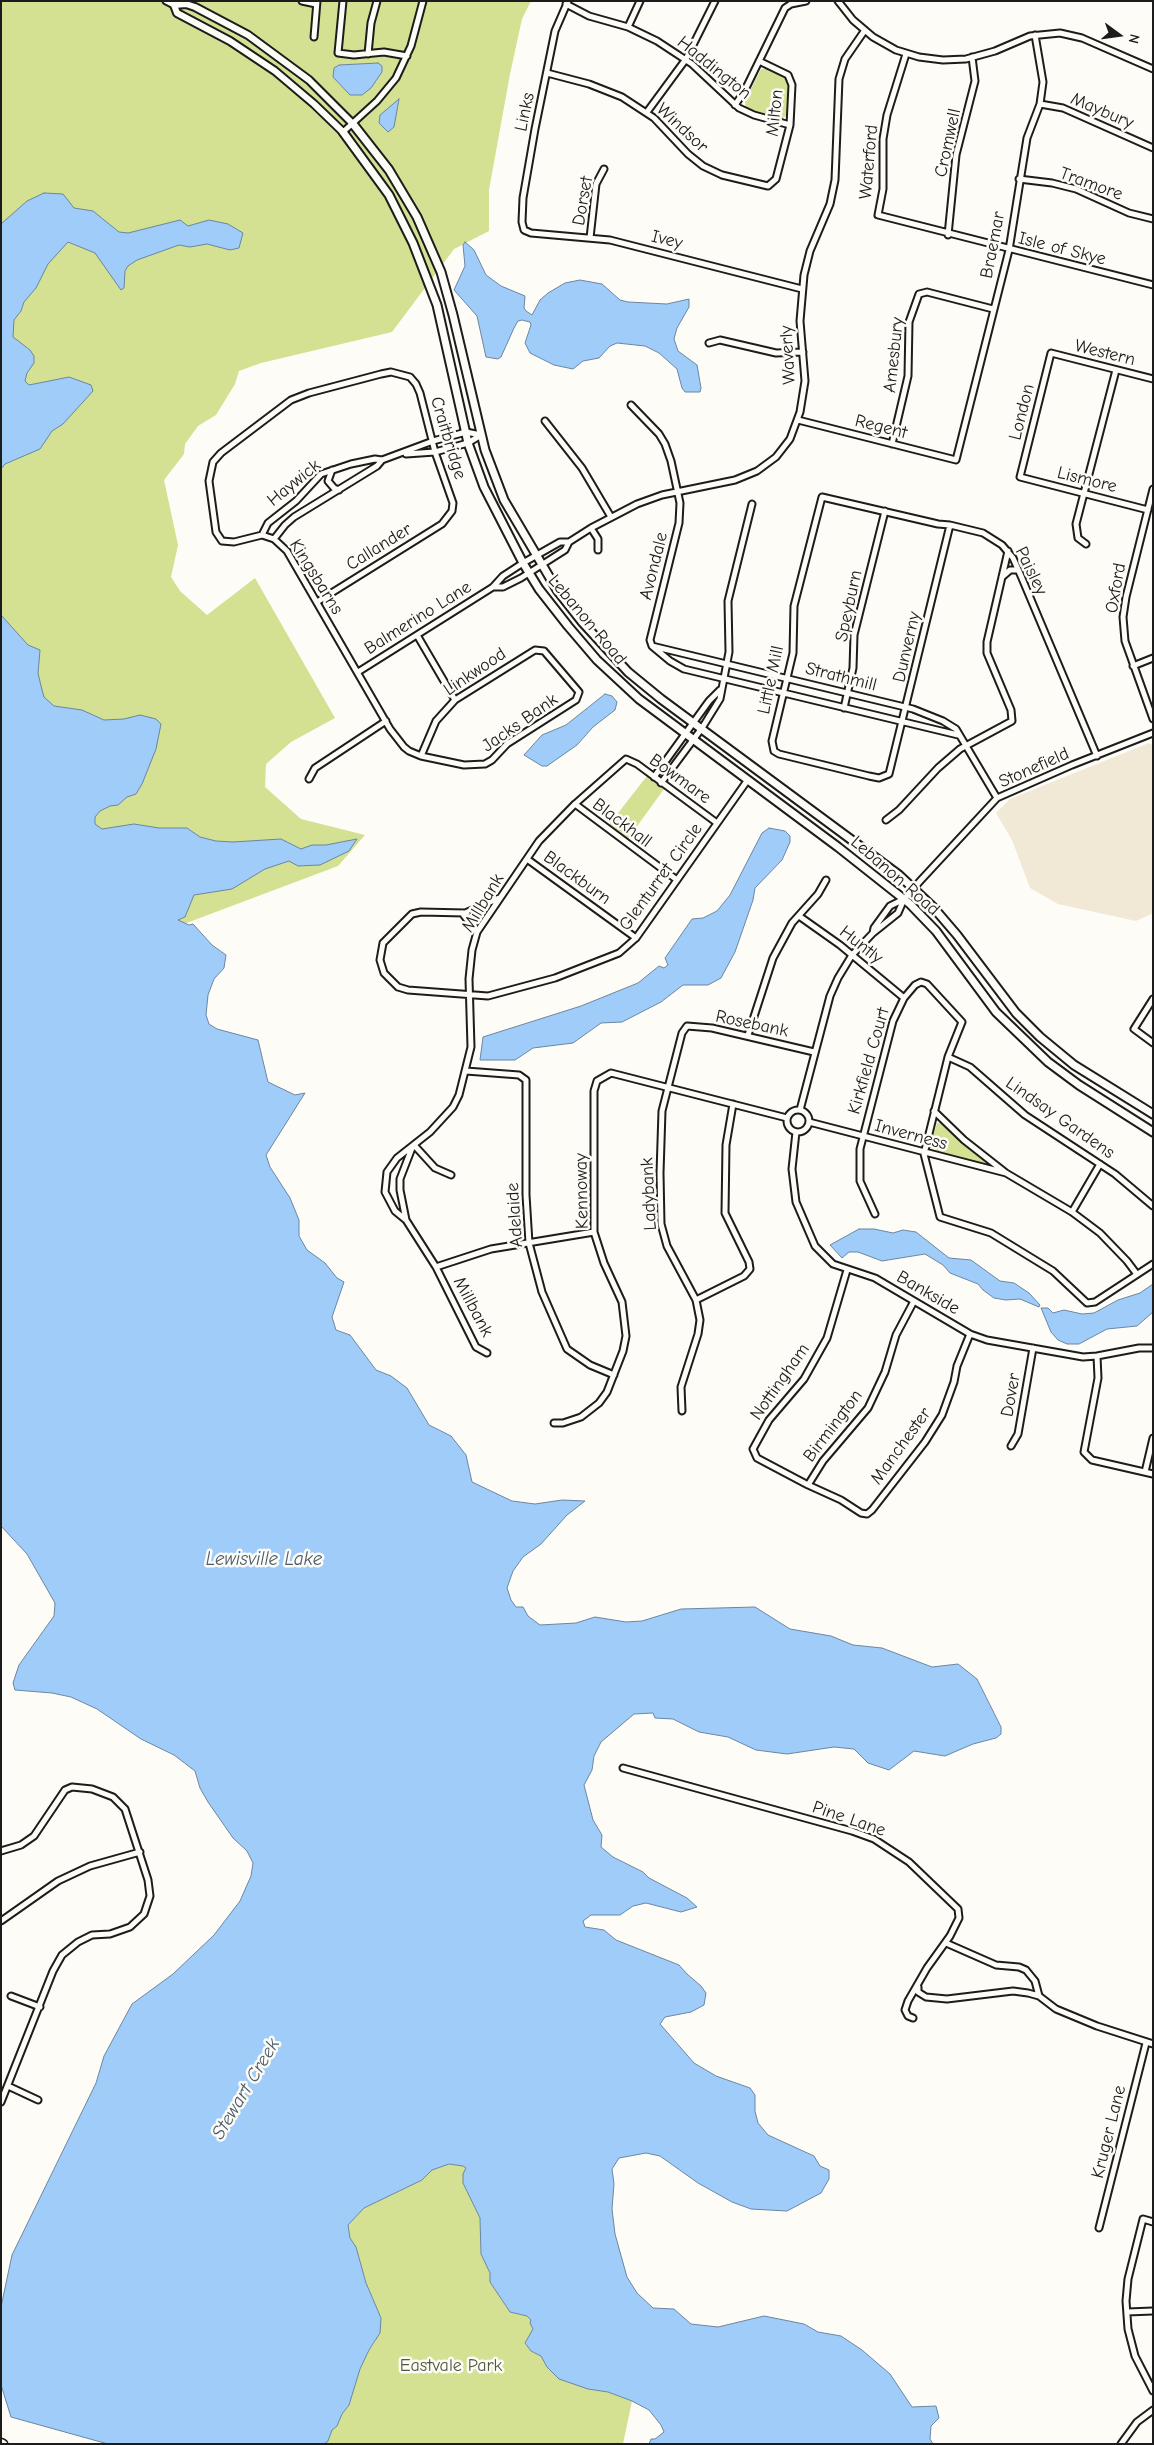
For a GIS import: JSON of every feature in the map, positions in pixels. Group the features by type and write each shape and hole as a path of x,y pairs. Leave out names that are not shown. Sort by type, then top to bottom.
{"main road":[{"name":"Lebanon Road","path":"353,124 389,170 413,210 440,272 454,315 481,435 504,500 557,590 601,645 628,672 693,723 899,875 957,935 1016,1013 1040,1037 1074,1065 1153,1114"},
{"name":"Lebanon Road","path":"343,132 388,195 419,256 437,305 468,443 489,497 523,563 552,606 597,660 639,699 838,847 904,899 936,931 996,1012 1024,1040 1079,1085 1151,1128"}],"street":[{"name":"Lebanon Road","path":"166,1 195,7 258,42 309,80 353,124"},
{"path":"302,1 316,3 314,37"},
{"path":"343,1 338,53 368,54 384,52 407,56"},
{"path":"368,54 371,23 377,1"},
{"path":"343,132 387,90 400,71 407,56 422,1"},
{"path":"628,28 640,1"},
{"path":"647,112 686,59 715,1"},
{"path":"735,105 742,96 785,8 791,4 806,1"},
{"path":"838,1 865,30 888,46 906,54 944,60 972,57 1035,35 1060,33 1076,36 1153,69"},
{"name":"Lebanon Road","path":"175,3 177,13 250,53 288,81 343,132"},
{"name":"Haddington","path":"567,3 588,16 628,28 657,41 686,59 735,105 754,115 790,125"},
{"name":"Links","path":"524,230 522,222 525,185 557,26 567,3"},
{"name":"Waverly","path":"536,556 560,542 568,542 611,517 646,500 678,491 734,480 757,471 782,450 790,439 798,420 805,382 800,321 802,289 808,258 827,213 835,180 837,93 840,73 849,53 865,30"},
{"name":"Braemar","path":"956,460 1009,250 1019,179 1028,138 1040,104 1043,82 1035,35"},
{"path":"250,53 258,42"},
{"name":"Waterford","path":"878,215 882,189 883,139 887,116 906,54"},
{"name":"Cromwell","path":"948,235 956,155 975,81 972,57"},
{"name":"Milton","path":"759,61 784,73 792,80 790,125 777,176 772,184"},
{"name":"Windsor","path":"548,73 606,90 647,112 703,166 729,177 764,186 772,184"},
{"name":"Maybury","path":"1040,104 1063,108 1153,148"},
{"name":"Dorset","path":"590,238 596,184 604,169"},
{"name":"Tramore","path":"1019,179 1052,183 1076,189 1128,213 1153,219"},
{"name":"Isle of Skye","path":"878,215 948,235 1153,285"},
{"name":"Ivey","path":"524,230 531,233 618,242 802,289"},
{"name":"Amesbury","path":"892,444 907,384 909,367 908,335 916,298 922,292 927,292 993,310"},
{"path":"709,343 720,340 776,353 803,352"},
{"name":"Western","path":"1051,353 1153,379"},
{"name":"London","path":"1020,477 1051,353"},
{"path":"1086,544 1078,538 1076,524 1116,370"},
{"name":"Kingsbarns","path":"410,377 400,373 386,373 309,393 291,400 275,410 250,433 221,453 213,462 209,480 216,532 222,541 234,542 262,535 274,539 287,551 386,721 404,747 421,756 473,766"},
{"name":"Craitbridge","path":"410,377 420,393 435,452 453,503 452,511"},
{"name":"Avondale","path":"631,405 665,444 681,508 679,524 650,640 652,646"},
{"name":"Regent","path":"798,420 956,460"},
{"path":"545,421 585,473 611,517"},
{"name":"Haywick","path":"262,535 268,523 290,506 321,474 375,459 382,460 432,441 466,432 481,435"},
{"name":"Haywick","path":"398,455 435,452 468,443 481,435"},
{"path":"445,438 448,448"},
{"name":"Haywick","path":"274,539 284,525 297,515 377,466 382,460"},
{"path":"332,470 328,481 334,488 339,490"},
{"name":"Lismore","path":"1020,477 1148,510"},
{"name":"Oxford","path":"1153,489 1126,597 1123,617 1125,641 1153,718"},
{"name":"Paisley","path":"822,497 991,536 1008,550 1097,756"},
{"name":"Little Mill","path":"822,497 794,606 793,653 772,741 774,751 779,754 869,776 879,778 889,774"},
{"path":"661,782 716,707 727,663 728,601 752,504"},
{"path":"290,506 297,515"},
{"name":"Callander","path":"317,602 442,524 452,511"},
{"name":"Speyburn","path":"844,708 852,668 854,635 886,511"},
{"name":"Dunverny","path":"889,774 950,525"},
{"path":"591,528 598,539 598,550"},
{"name":"Waverly","path":"542,565 565,550 568,542"},
{"path":"886,820 910,800 948,759 966,746 1007,726 1013,719 987,653 988,632 1008,550"},
{"name":"Balmerino Lane","path":"358,672 493,587 503,576 536,556"},
{"name":"Balmerino Lane","path":"493,587 503,587 542,565"},
{"path":"1001,578 1010,570 1018,570"},
{"path":"417,635 455,700"},
{"name":"Strathmill","path":"652,646 906,708 944,721 956,729 998,798"},
{"name":"Strathmill","path":"652,646 670,662 684,669 958,735"},
{"name":"Linkwood","path":"421,756 436,721 455,700 534,650 540,649"},
{"name":"Jacks Bank","path":"473,766 490,762 507,744 576,700 579,696 576,689 540,649"},
{"path":"1133,666 1153,658"},
{"path":"654,777 684,734 720,690"},
{"path":"309,779 315,768 386,721"},
{"name":"Stonefield","path":"904,899 998,798 1153,732"},
{"name":"Bowmare","path":"626,759 717,823"},
{"name":"Millbank","path":"487,1353 476,1347 436,1267 406,1220 395,1211 385,1192 387,1172 397,1158 430,1132 453,1107 466,1071 471,1046 469,995 471,956 477,932 539,842 575,804 626,759"},
{"name":"Glenturret Circle","path":"501,897 484,906 462,913 421,912 412,914 383,943 380,960 384,973 398,987 488,996 556,978 619,953 636,938 747,781"},
{"name":"Blackhall","path":"575,804 677,880"},
{"name":"Blackburn","path":"527,859 636,938"},
{"path":"748,1035 766,974 782,940 818,894 826,880"},
{"path":"873,933 874,928 890,906 904,899"},
{"path":"800,1110 830,996 838,978 852,955 873,933 898,913 904,899"},
{"path":"462,913 477,932"},
{"name":"Huntly","path":"799,916 852,955 904,998"},
{"name":"Kirkfield Court","path":"875,1214 860,1181 859,1160 863,1136 890,1029 904,998 915,985 921,982 927,984 962,1022 948,1057"},
{"path":"1153,999 1134,1029 1153,1043"},
{"name":"Rosebank","path":"685,1028 687,1026 712,1028 814,1052"},
{"name":"Ladybank","path":"682,1411 681,1387 698,1334 700,1320 696,1300 667,1246 661,1224 661,1125 668,1088 685,1028"},
{"path":"948,1057 924,1154 940,1217 991,1233 1053,1271 1087,1303 1098,1301 1136,1273 1153,1264"},
{"name":"Lindsay Gardens","path":"948,1057 970,1067 1025,1115 1121,1178 1153,1206"},
{"name":"Adelaide","path":"466,1071 519,1075 526,1080 526,1196 529,1243 542,1292 567,1349 590,1365 614,1375"},
{"name":"Kennoway","path":"554,1423 572,1421 590,1412 607,1392 623,1351 626,1320 622,1302 604,1263 594,1232 594,1091 597,1081 610,1073 668,1088"},
{"path":"668,1088 787,1118"},
{"path":"696,1300 744,1276 750,1269 749,1262 725,1213 726,1139 733,1104"},
{"path":"800,1110 807,1114 809,1122 805,1130 796,1132 788,1127 787,1118 792,1111 800,1110"},
{"name":"Inverness","path":"934,1111 964,1140 1006,1174 1072,1212 1100,1233 1136,1273"},
{"name":"Inverness","path":"809,1122 924,1154 1006,1174"},
{"name":"Bankside","path":"796,1132 792,1178 798,1210 822,1254 833,1264 875,1278 970,1334 998,1343 1076,1356 1098,1356 1124,1350 1153,1348"},
{"path":"414,1145 435,1168 451,1175"},
{"name":"Millbank","path":"406,1220 400,1190 400,1178 414,1145"},
{"path":"1072,1212 1100,1164"},
{"path":"436,1267 491,1248 594,1232"},
{"name":"Nottingham","path":"808,1485 760,1460 753,1454 754,1446 769,1420 804,1379 827,1338 847,1270"},
{"name":"Birmington","path":"808,1485 823,1461 868,1408 885,1372 896,1335 914,1301"},
{"name":"Manchester","path":"808,1485 867,1514 933,1430 950,1395 957,1366 970,1334"},
{"name":"Dover","path":"1011,1446 1018,1434 1033,1348"},
{"path":"1098,1356 1098,1378 1084,1444 1086,1456 1092,1460 1153,1474"},
{"path":"1145,1472 1153,1438"},
{"name":"Pine Lane","path":"623,1768 852,1831 874,1839 908,1862 958,1909 959,1918 946,1943 927,1968 918,1988 905,2008 908,2016 913,2018"},
{"path":"1,1851 26,1843 41,1828 62,1794 72,1787 79,1786 98,1791 118,1800 128,1815 148,1880 150,1896 144,1914 130,1927 110,1934 92,1935 78,1942 62,1956 53,1971 1,2102"},
{"path":"1,1922 58,1881 90,1866 140,1852"},
{"path":"946,1943 996,1965 1020,1967 1026,1970 1035,1981 1039,1996"},
{"path":"918,1988 922,1995 947,1999 1013,1991 1039,1996 1056,2009 1070,2015 1153,2044"},
{"path":"10,1996 40,2007"},
{"name":"Kruger Lane","path":"1099,2228 1146,2043"},
{"path":"8,2086 38,2100"},
{"path":"1153,2222 1142,2219 1128,2280 1127,2312 1128,2329 1135,2356 1153,2391"},
{"path":"1127,2312 1153,2311"},
{"path":"1121,2444 1137,2422 1153,2410"}],"shaded area":[{"path":"1149,743 1153,745 1153,913 1136,921 1058,904 1030,888 1012,840 996,813 1010,799"}],"green space":[{"path":"1,1 531,1 522,19 510,74 489,190 489,231 454,249 392,332 261,363 239,371 235,384 216,415 198,426 185,444 184,454 164,480 178,545 171,577 180,591 207,615 255,578 335,718 291,742 266,764 265,787 301,819 365,835 338,866 120,948 1,892"},
{"path":"761,69 767,69 788,80 788,114 782,119 746,109 745,101"},
{"path":"647,776 664,789 627,840 608,826"},
{"path":"937,1123 942,1123 991,1164 993,1168 929,1150"},
{"name":"Eastvale Park","path":"449,2164 466,2168 463,2183 480,2218 481,2254 490,2273 490,2282 510,2312 527,2316 531,2320 533,2329 525,2343 531,2351 541,2356 547,2367 588,2389 608,2392 632,2401 623,2444 324,2444 328,2441 332,2430 337,2426 342,2414 349,2405 360,2369 375,2342 381,2318 366,2283 356,2247 350,2238 348,2225 364,2208 422,2180 432,2170"}],"water":[{"path":"378,63 382,66 382,72 371,88 362,95 350,95 333,77 334,68 339,65"},
{"path":"399,99 394,127 388,132 379,123 380,115"},
{"path":"44,193 63,194 74,208 93,211 119,232 128,233 180,220 188,226 209,220 228,224 243,233 239,248 230,250 207,244 190,247 179,245 137,260 128,266 125,271 124,288 121,290 95,253 68,242 48,264 36,288 24,302 21,311 14,320 13,337 30,350 34,356 34,363 27,373 25,381 29,385 69,377 91,385 93,391 63,424 52,431 40,449 5,464 1,469 1,224 27,201"},
{"path":"465,242 474,250 486,275 501,286 525,296 524,308 532,315 540,300 548,293 565,283 580,280 602,284 620,300 628,302 667,304 689,299 689,307 677,328 674,339 678,351 697,365 700,392 685,392 682,388 677,369 659,353 645,346 617,343 610,346 599,358 583,361 573,369 554,365 530,353 525,343 531,325 530,322 522,320 518,321 514,328 501,357 498,359 486,357 477,316 454,290 465,266 463,245"},
{"name":"Lewisville Lake","path":"1,615 28,645 40,650 38,673 41,686 44,697 54,706 82,710 104,720 124,719 140,715 156,719 161,724 156,749 142,784 136,794 127,797 118,805 110,806 100,811 95,817 95,824 102,829 134,824 159,828 187,828 200,837 216,841 233,842 281,839 301,849 312,845 326,845 357,839 349,851 320,865 298,866 289,861 265,869 232,889 194,895 185,917 178,920 189,925 193,924 212,945 226,955 224,968 214,979 208,995 206,1015 209,1024 217,1029 258,1040 268,1082 295,1095 305,1093 266,1155 270,1167 290,1198 299,1220 299,1236 307,1250 325,1263 337,1278 344,1282 332,1317 336,1330 350,1335 376,1370 391,1376 407,1388 429,1425 451,1436 466,1455 472,1482 512,1501 535,1504 562,1500 585,1501 567,1515 541,1544 523,1557 513,1571 507,1588 511,1600 516,1607 523,1607 528,1616 540,1625 576,1623 595,1617 626,1622 642,1621 681,1609 755,1607 790,1629 831,1636 853,1645 882,1648 932,1667 958,1664 977,1679 1001,1727 1001,1734 996,1738 973,1744 945,1756 914,1751 889,1770 868,1763 854,1749 834,1747 787,1754 756,1750 728,1737 699,1732 673,1719 655,1718 653,1713 634,1714 601,1742 594,1756 592,1770 584,1785 593,1820 602,1835 601,1847 613,1857 687,1898 697,1907 681,1912 646,1903 633,1906 620,1915 591,1915 583,1921 585,1927 604,1930 616,1940 679,1965 701,1986 706,1993 704,2005 691,2012 665,2017 660,2024 694,2063 716,2076 750,2088 755,2095 755,2111 758,2123 768,2135 814,2156 820,2166 829,2170 829,2179 821,2193 787,2211 751,2209 732,2202 698,2183 660,2156 646,2153 619,2158 612,2169 614,2184 612,2209 615,2234 627,2277 637,2293 653,2308 674,2309 691,2324 718,2327 764,2316 804,2324 818,2332 841,2336 862,2350 890,2374 912,2407 936,2406 939,2418 931,2426 930,2439 933,2444 649,2444 651,2439 655,2439 664,2432 649,2410 608,2392 588,2389 559,2379 547,2367 541,2356 531,2351 525,2343 533,2329 530,2323 531,2320 527,2316 510,2312 490,2282 490,2273 481,2254 480,2218 463,2183 463,2174 466,2168 449,2164 432,2170 422,2180 364,2208 348,2225 350,2238 356,2247 366,2283 381,2318 380,2333 360,2369 349,2405 342,2414 337,2426 332,2430 328,2441 324,2444 108,2444 11,2417 1,2385 1,2307 12,2255 96,2083 104,2056 132,2004 173,1974 214,1935 240,1901 251,1876 253,1863 247,1851 233,1838 208,1802 200,1788 195,1771 174,1755 141,1739 97,1709 71,1697 52,1693 15,1690 13,1683 19,1665 54,1616 55,1603 27,1554 1,1526"},
{"path":"605,694 612,696 617,702 615,710 593,727 577,745 547,766 542,766 524,755 542,735 566,725"},
{"path":"769,828 785,831 790,836 790,842 782,860 755,888 753,900 735,952 721,978 708,985 683,985 661,1002 622,1022 601,1023 573,1043 533,1048 515,1060 480,1060 483,1037 581,1006 638,983 659,966 664,968 668,965 665,958 692,919 703,918 717,911 730,895 762,833"},
{"path":"859,1229 874,1229 893,1233 903,1230 916,1232 949,1258 971,1260 1000,1281 1014,1283 1029,1293 1040,1305 1039,1307 1020,1299 1006,1300 994,1298 978,1284 950,1273 943,1265 925,1254 882,1261 858,1252 849,1252 842,1258 830,1245"},
{"path":"1153,1284 1153,1312 1137,1326 1107,1329 1079,1344 1067,1344 1058,1340 1051,1332 1041,1308 1048,1308 1053,1313 1064,1310 1082,1314 1094,1313 1118,1300 1140,1293"}],"water label":[{"name":"Stewart Creek","path":"246,2089"}]}
